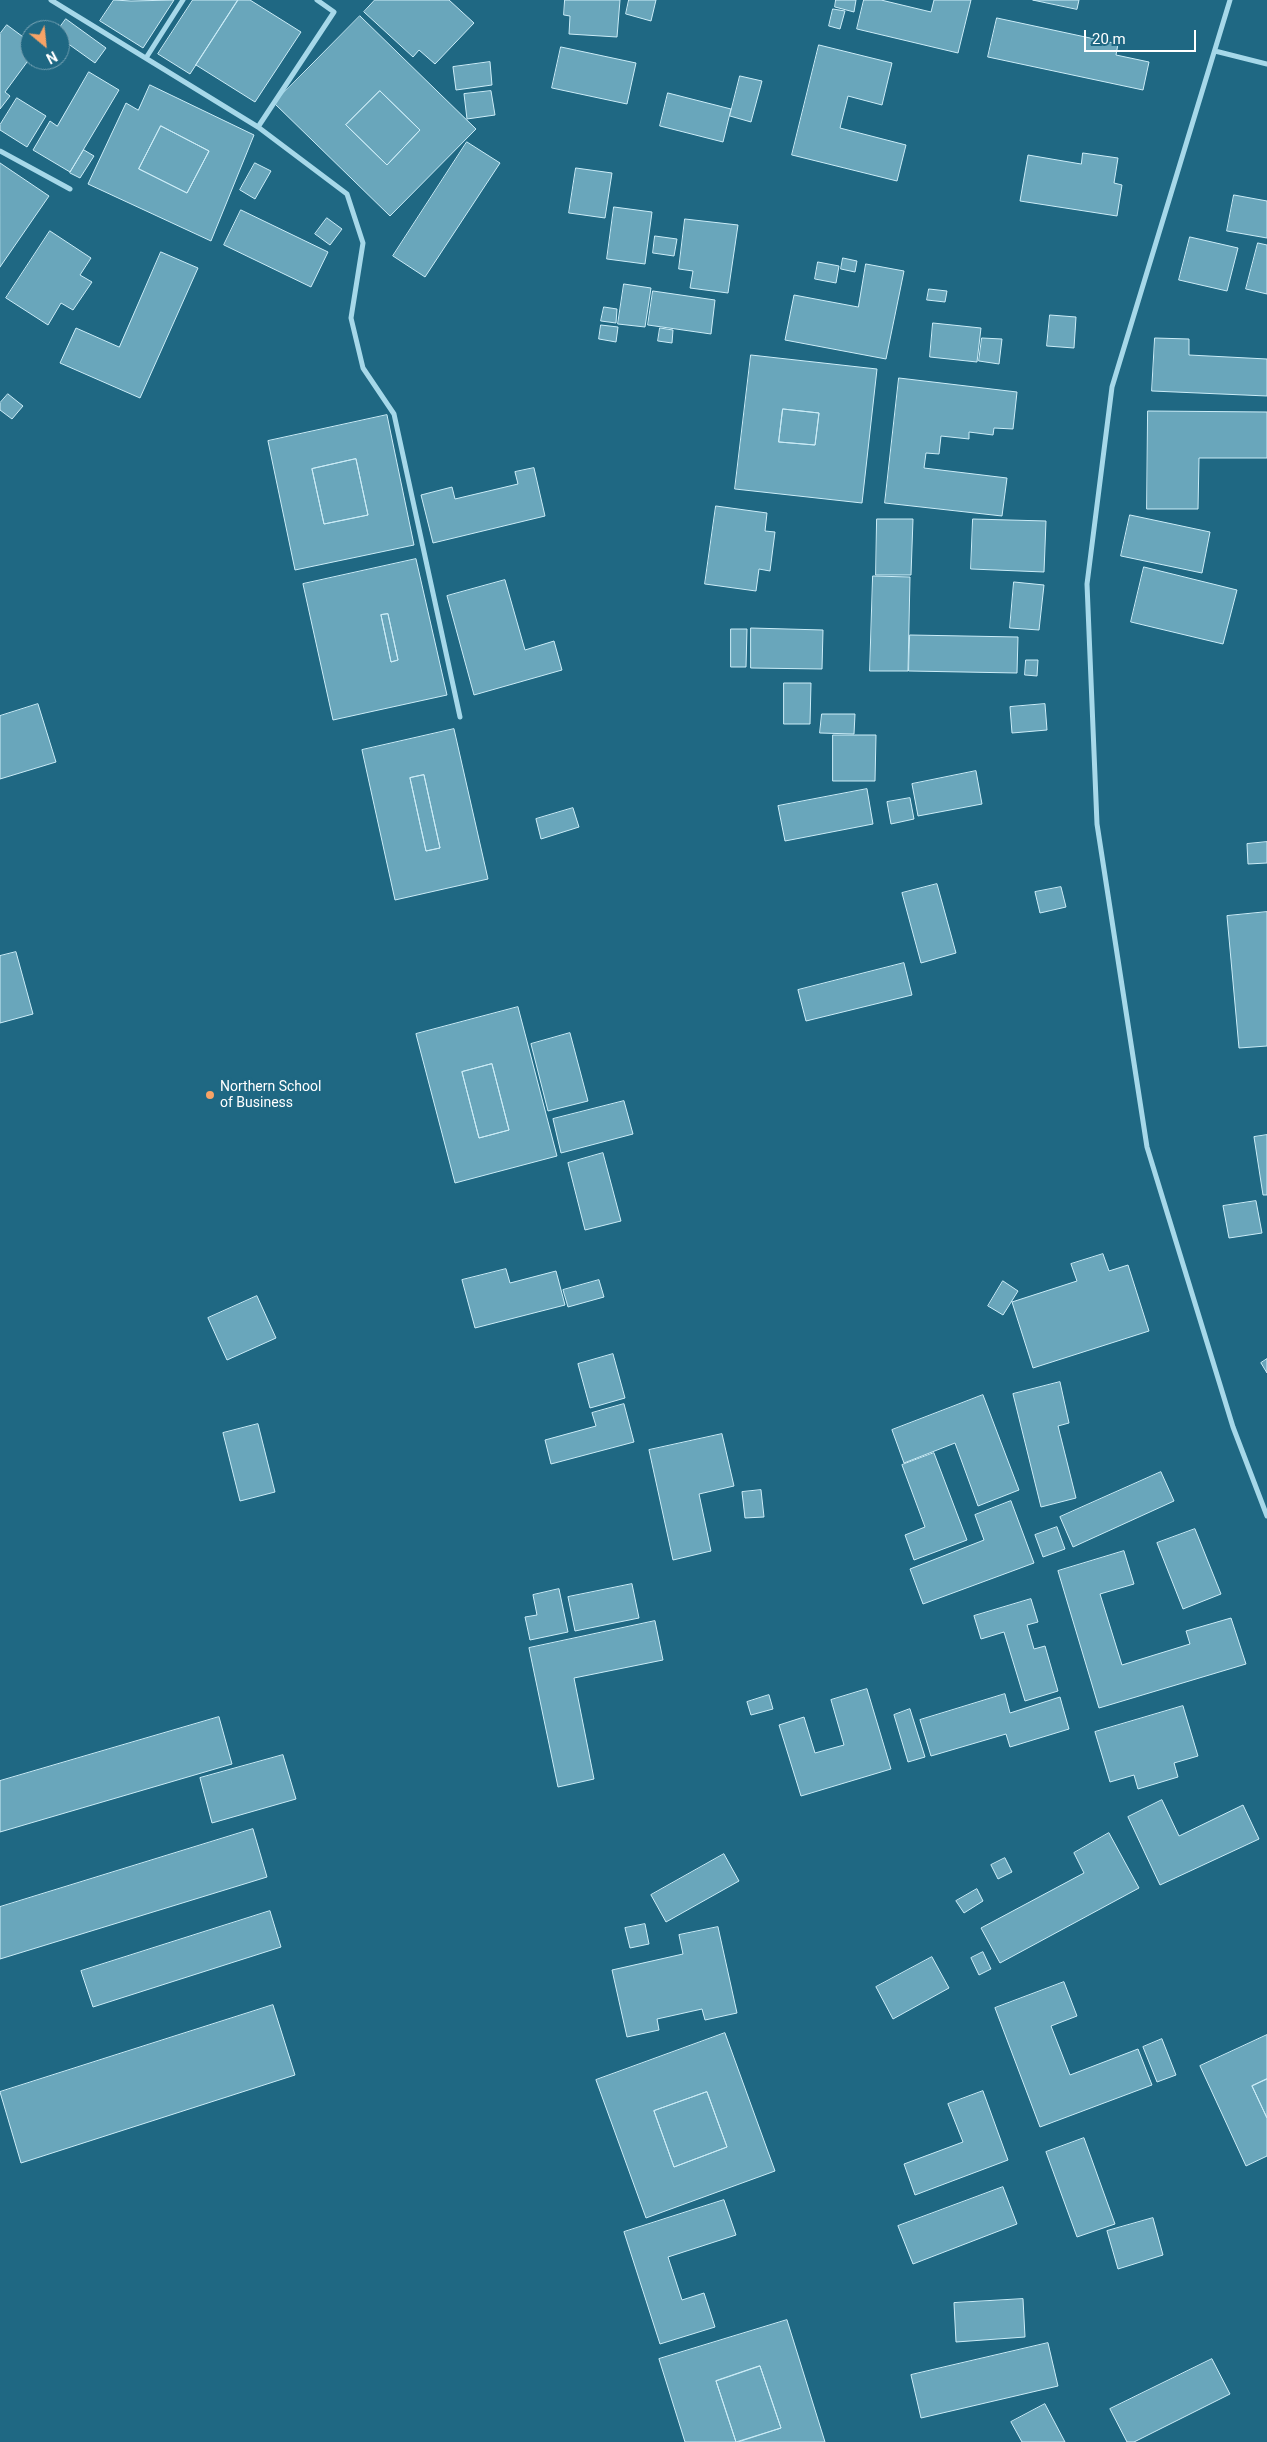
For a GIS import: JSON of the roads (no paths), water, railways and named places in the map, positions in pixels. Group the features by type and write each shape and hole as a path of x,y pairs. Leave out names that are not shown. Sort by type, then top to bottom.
{"street":[{"path":"51,0 258,127 347,194 362,243 351,318 363,368 394,414 460,716"},
{"path":"146,58 183,0"},
{"path":"258,127 334,12 317,0"},
{"path":"1230,0 1112,388 1087,584 1097,824 1147,1147 1233,1427 1267,1516"},
{"path":"1215,51 1267,64"},
{"path":"0,151 70,189"}],"place":[{"name":"Northern School of Business","path":"210,1095"}]}
